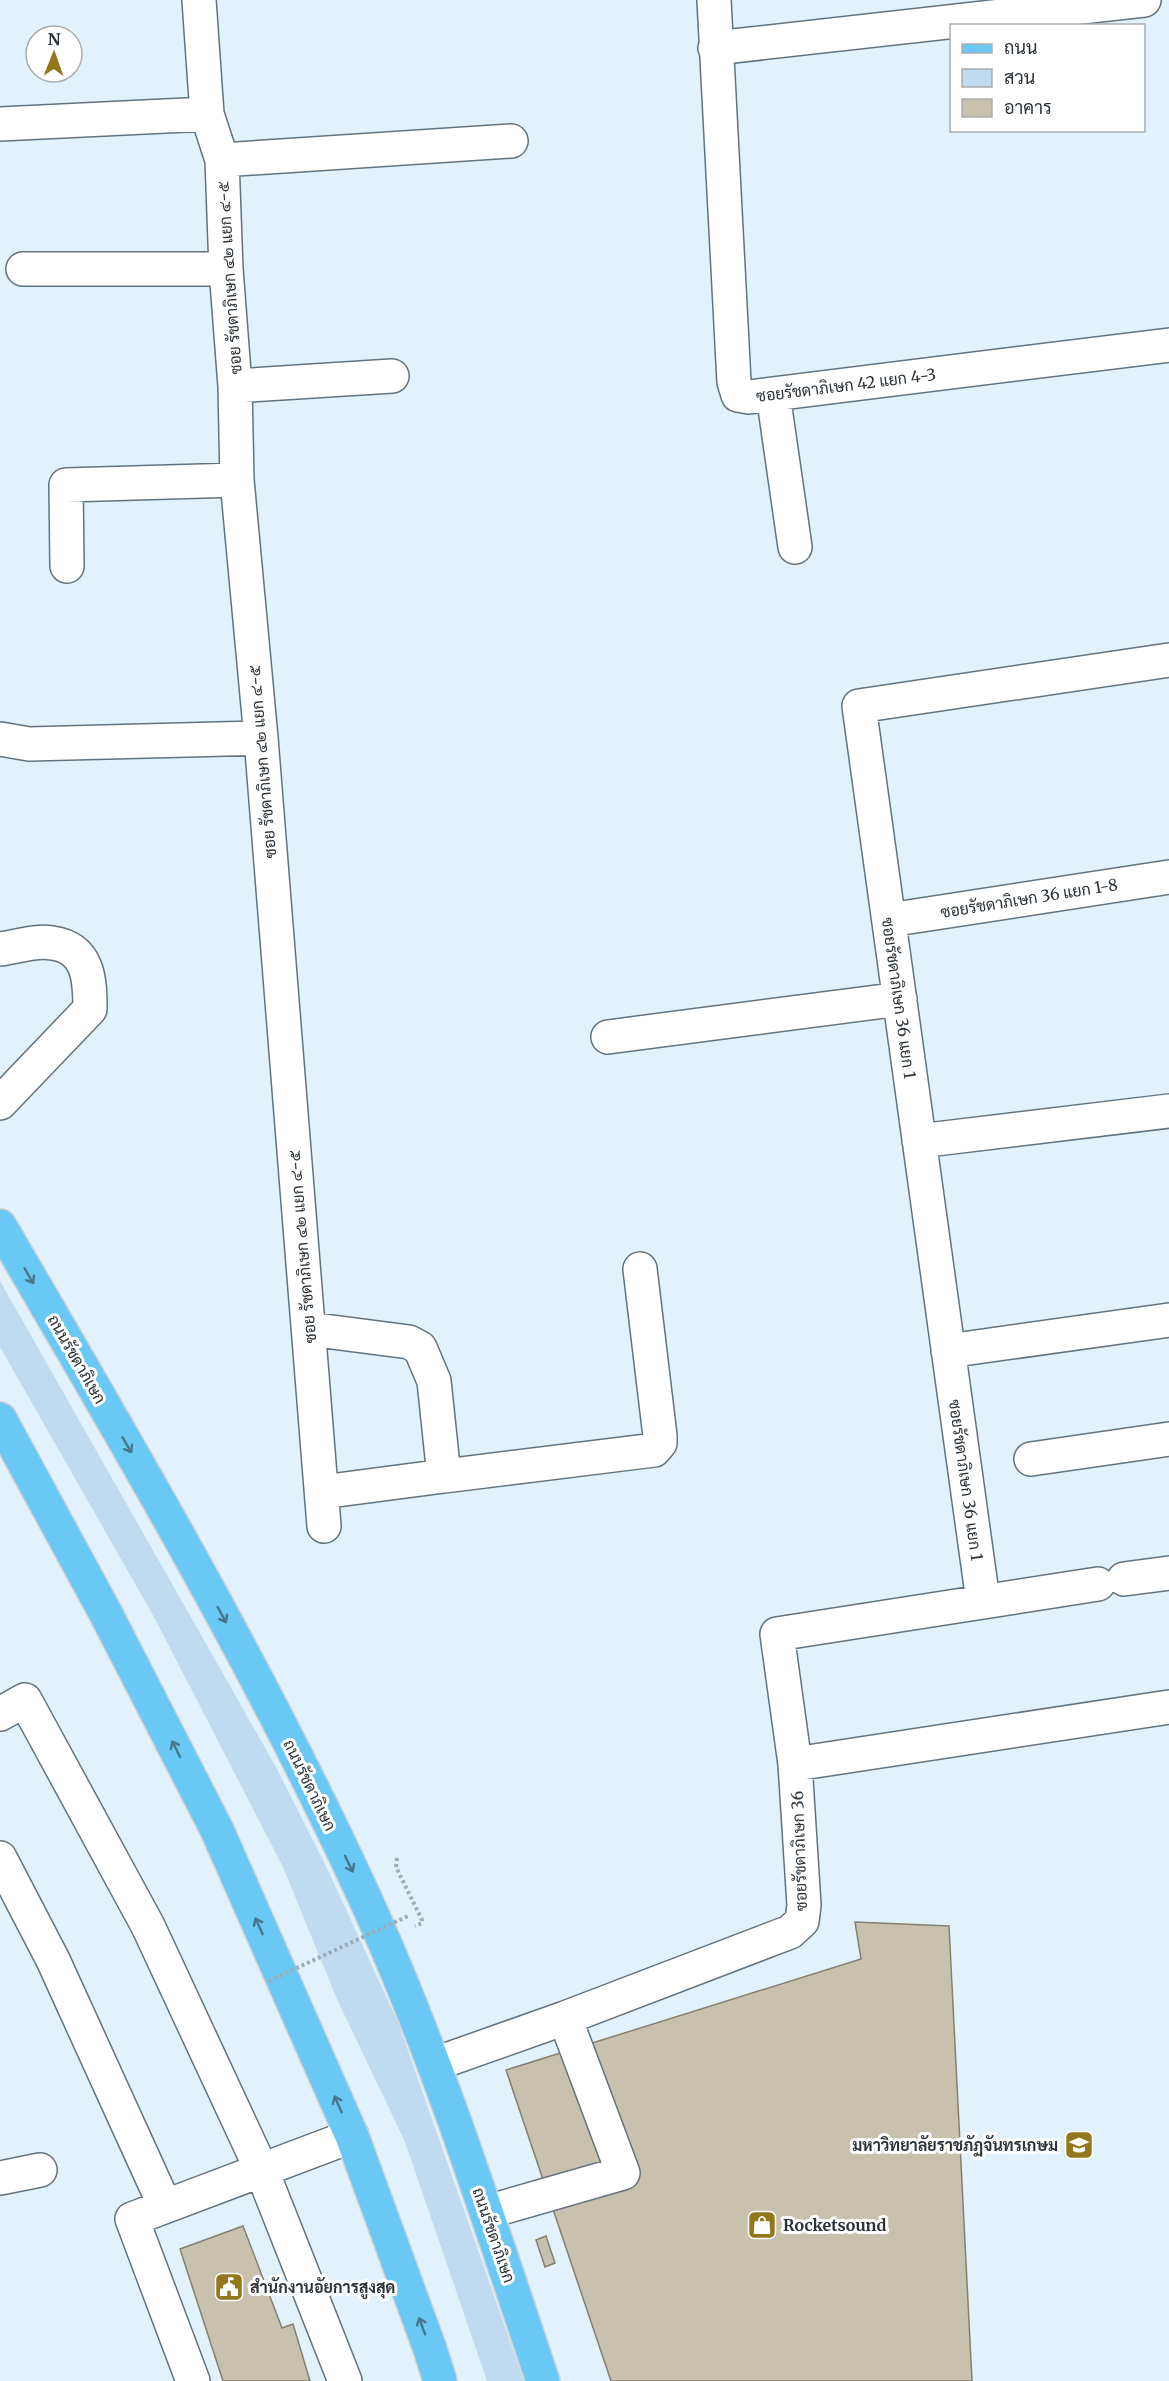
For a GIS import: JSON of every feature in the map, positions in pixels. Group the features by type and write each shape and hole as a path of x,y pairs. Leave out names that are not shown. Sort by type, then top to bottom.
{"main road":[{"name":"ถนนรัชดาภิเษก","path":"0,1226 159,1500 267,1697 358,1882 435,2064 543,2381"},
{"path":"0,1419 106,1614 217,1830 352,2136 440,2381"}],"street":[{"name":"ซอย รัชดาภิเษก ๔๒ แยก ๔-๕","path":"199,0 207,114 222,160 226,268 235,386 237,480 261,738 324,1526"},
{"name":"ซอยรัชดาภิเษก 42 แยก 4-3","path":"714,0 734,382 738,395 749,397 1169,345"},
{"path":"715,48 1144,0"},
{"path":"0,124 207,114"},
{"path":"222,160 512,141"},
{"path":"23,269 226,268"},
{"path":"235,386 392,376"},
{"path":"773,394 795,548"},
{"path":"67,566 66,485 237,480"},
{"name":"ซอยรัชดาภิเษก 36 แยก 1","path":"983,1601 859,706 1169,660"},
{"path":"0,739 29,744 261,738"},
{"name":"ซอยรัชดาภิเษก 36 แยก 1-8","path":"889,920 1169,878"},
{"path":"0,949 51,942 67,947 86,963 90,986 90,1009 0,1103"},
{"path":"608,1037 900,999"},
{"path":"919,1142 1169,1111"},
{"path":"322,1492 654,1450 660,1443 660,1436 640,1269"},
{"path":"948,1351 1169,1320"},
{"path":"309,1329 409,1342 420,1348 434,1381 444,1476"},
{"path":"1031,1460 1169,1439"},
{"path":"1169,1573 777,1634 795,1764 1169,1707"},
{"path":"0,1714 25,1700 143,1916 262,2171 345,2381"},
{"name":"ซอยรัชดาภิเษก 36","path":"435,2064 565,2018 790,1932 802,1921 804,1905 795,1764"},
{"path":"0,1858 54,1960 165,2206"},
{"path":"486,2212 623,2173 565,2018"},
{"path":"193,2381 132,2219 352,2136"},
{"path":"0,2178 40,2170"}],"path":[{"path":"269,1981 408,1916 415,1926 422,1923 420,1914 396,1867 397,1858"}],"green space":[{"path":"0,1281 276,1767 325,1864 398,2022 524,2381 487,2381 405,2142 336,1997 283,1867 154,1617 0,1347"}],"building":[{"name":"Rocketsound","path":"855,1922 949,1926 972,2381 611,2381 506,2070 861,1959"},
{"name":"สำนักงานอัยการสูงสุด","path":"243,2226 282,2328 293,2324 310,2381 223,2381 180,2249"},
{"path":"546,2236 555,2263 545,2267 536,2240"}],"place":[{"name":"มหาวิทยาลัยราชภัฏจันทรเกษม","path":"1079,2145"},
{"name":"Rocketsound","path":"762,2225"},
{"name":"สำนักงานอัยการสูงสุด","path":"229,2287"}]}
